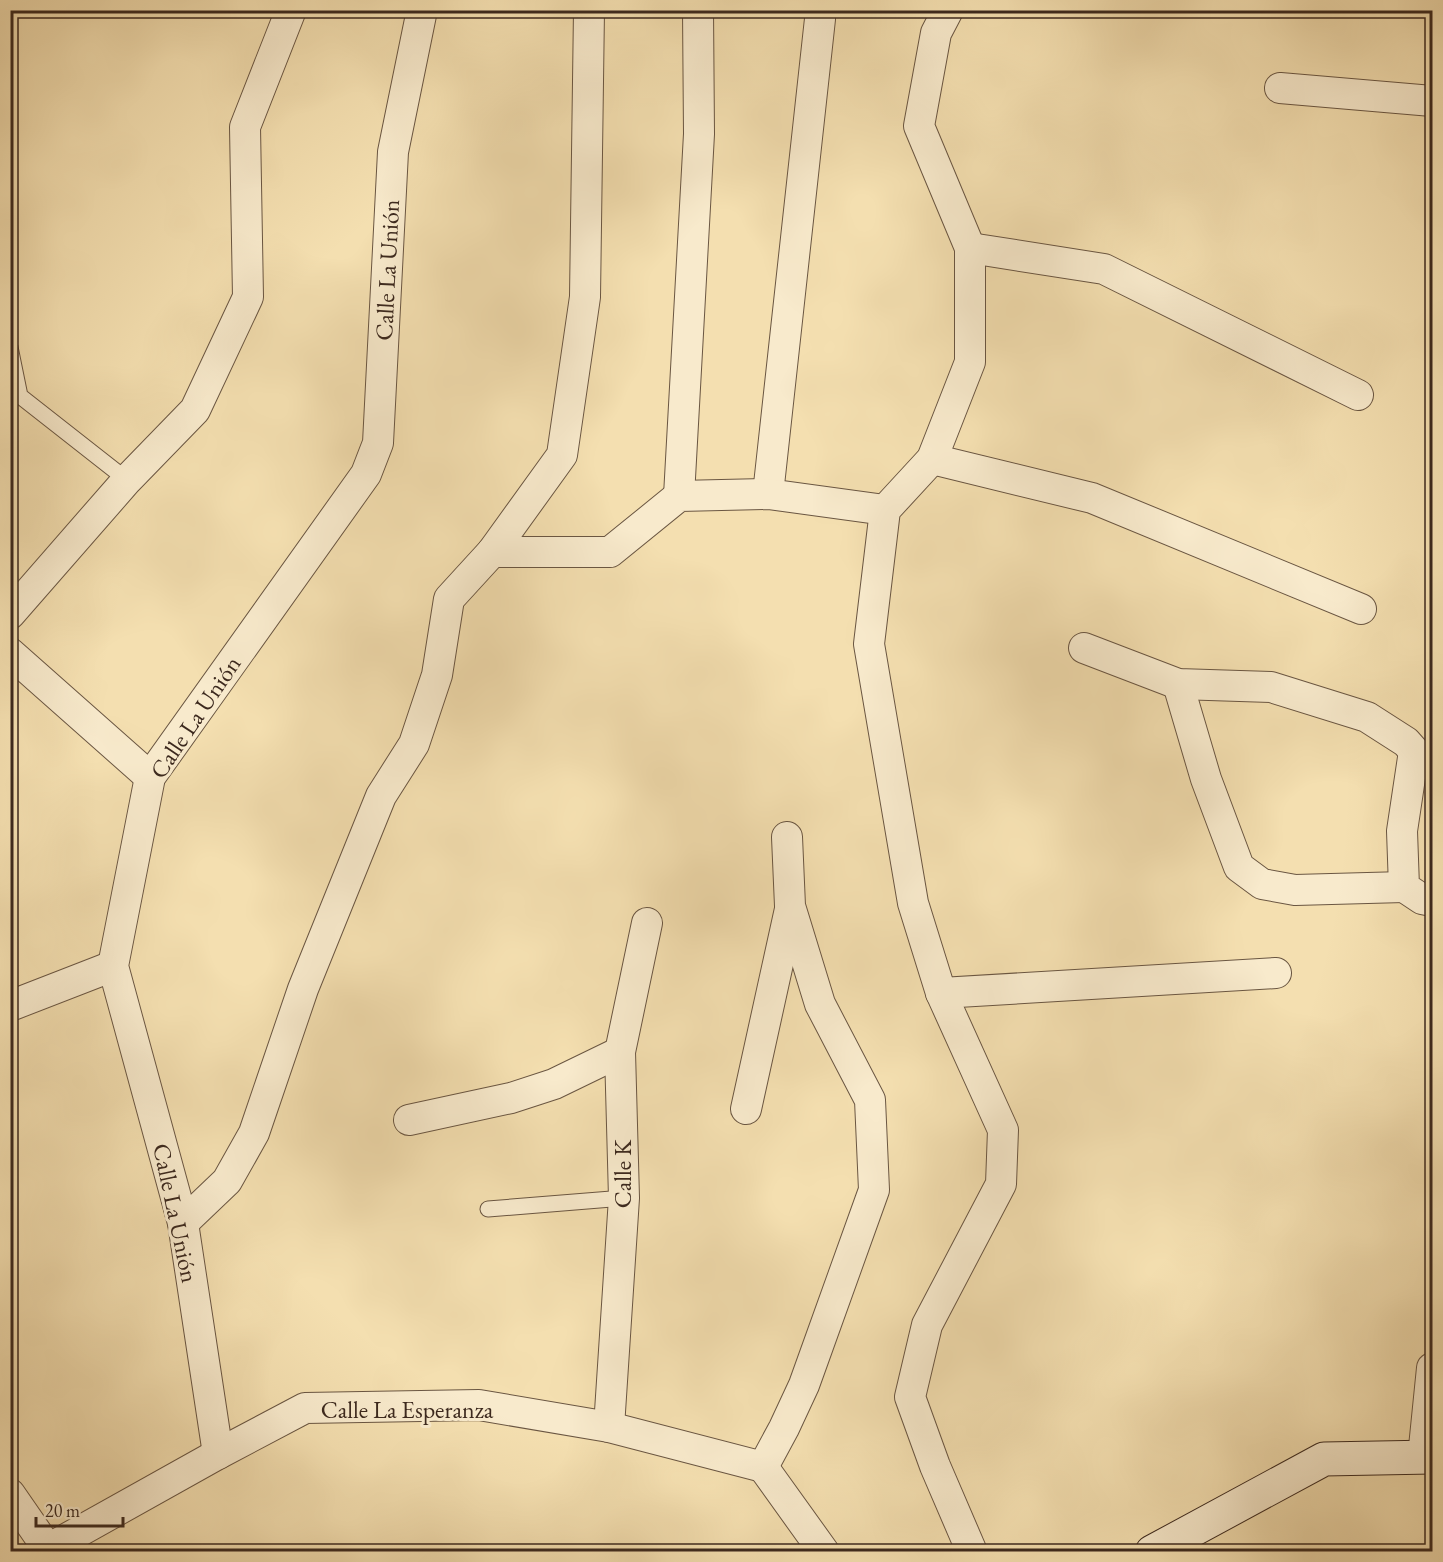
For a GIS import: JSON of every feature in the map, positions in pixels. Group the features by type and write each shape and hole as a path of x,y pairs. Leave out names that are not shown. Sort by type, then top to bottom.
{"main road":[{"path":"1152,1551 1324,1459 1428,1457"}],"street":[{"path":"10,614 127,480 195,410 248,297 245,127 291,10"},
{"name":"Calle La Unión","path":"218,1454 183,1223 113,966 150,777 366,474 378,443 393,152 422,10"},
{"path":"183,1223 227,1181 254,1133 303,989 381,796 414,744 437,675 449,599 492,552 562,455 585,297 589,10"},
{"path":"679,496 699,134 698,10"},
{"path":"948,10 936,33 919,126 970,248 970,362 932,459 885,510 870,644 913,903 941,993 1003,1130 1001,1184 927,1325 910,1397 935,1466 972,1551"},
{"path":"768,494 820,19"},
{"path":"1280,88 1432,101"},
{"path":"970,248 1104,269 1358,395"},
{"path":"932,459 1092,498 1361,609"},
{"path":"492,552 610,552 679,496 768,494 885,510"},
{"path":"1084,648 1178,684 1270,687 1367,717 1406,742 1414,751 1402,831 1404,887"},
{"path":"10,653 150,777"},
{"path":"1178,684 1206,779 1239,867 1262,884 1295,890 1404,887 1422,899 1432,901"},
{"path":"787,837 790,906 820,1004 870,1100 874,1190 804,1385 763,1467 824,1551"},
{"path":"746,1109 790,906"},
{"name":"Calle K","path":"609,1427 624,1198 620,1052 647,923"},
{"path":"10,1006 113,966"},
{"path":"941,993 1276,973"},
{"path":"408,1120 511,1098 554,1084 620,1052"},
{"path":"1428,1457 1432,1368"},
{"name":"Calle La Esperanza","path":"62,1547 218,1454 305,1408 479,1405 609,1427 763,1467"},
{"path":"10,1494 62,1547"}],"lane":[{"path":"10,347 20,396 127,480"},
{"path":"488,1209 624,1198"}]}
